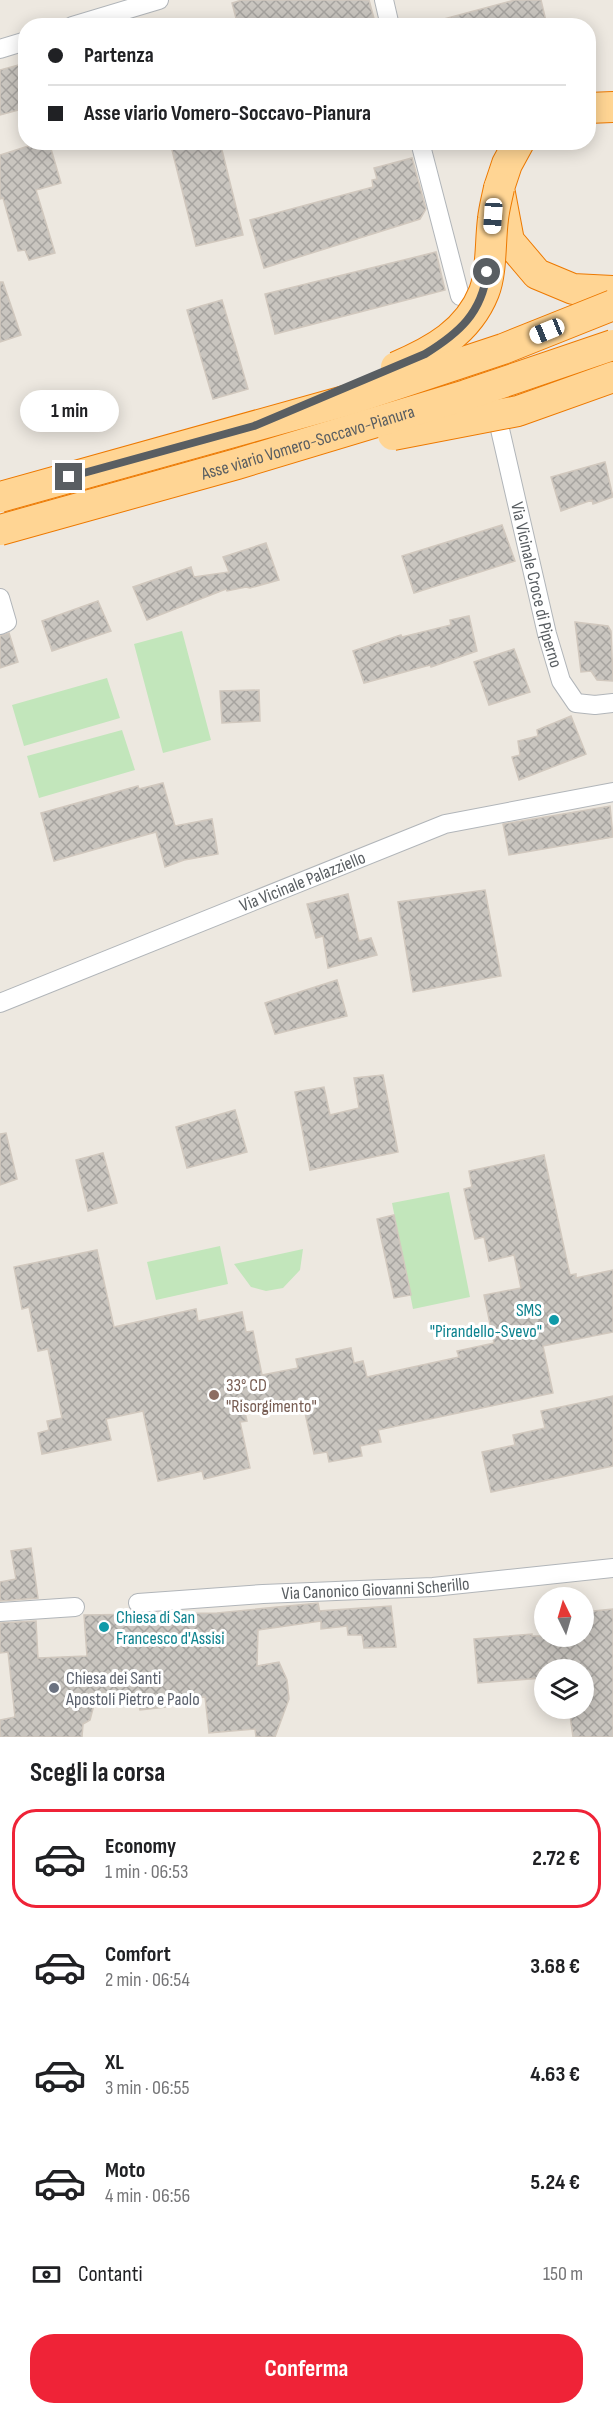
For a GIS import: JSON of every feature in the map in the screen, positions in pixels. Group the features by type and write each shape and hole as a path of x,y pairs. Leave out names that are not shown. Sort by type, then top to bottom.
{"highway":[{"path":"596,108 613,107"},
{"path":"254,426 425,354 448,340 469,320 485,291 493,216 499,188 515,150"},
{"path":"499,188 509,242 537,274 573,289 613,291"},
{"name":"Asse viario Vomero-Soccavo-Pianura","path":"0,497 384,388 503,349 613,305"},
{"name":"Asse viario Vomero-Soccavo-Pianura","path":"0,530 237,464 466,395 613,345"},
{"path":"237,464 518,411 613,377"}],"street":[{"path":"99,18 159,0"},
{"path":"384,0 388,18"},
{"path":"0,49 18,43"},
{"path":"422,150 460,296"},
{"name":"Via Vicinale Croce di Piperno","path":"499,425 547,634 561,681 576,703 613,704"},
{"path":"0,598 7,622 0,625"},
{"name":"Via Vicinale Palazziello","path":"0,1003 445,824 613,792"},
{"name":"Via Canonico Giovanni Scherillo","path":"138,1603 263,1594 433,1587 613,1568"},
{"path":"0,1612 75,1607"}],"green space":[{"path":"182,631 211,740 163,753 134,644"},
{"path":"107,678 120,718 24,746 12,705"},
{"path":"122,730 135,770 39,798 27,756"},
{"path":"449,1192 470,1297 413,1309 392,1203"},
{"path":"220,1246 228,1284 156,1300 147,1262"},
{"path":"303,1249 300,1270 283,1288 266,1291 251,1287 234,1264"}],"building":[{"path":"242,0 369,0 374,18 236,18 232,3"},
{"path":"515,0 541,0 545,18 448,18"},
{"path":"18,65 18,110 0,115 0,70"},
{"path":"18,149 51,150 61,183 36,190 55,253 29,260 25,250 18,251 3,198 0,199 0,155"},
{"path":"172,150 222,150 243,235 196,246"},
{"path":"412,158 426,209 420,219 264,268 250,220 373,187 372,180 377,179 374,168"},
{"path":"436,252 445,290 275,334 265,294"},
{"path":"0,282 3,282 21,335 0,342"},
{"path":"222,300 248,389 213,399 187,310"},
{"path":"605,462 613,497 593,504 592,500 561,511 551,477"},
{"path":"502,525 515,561 414,593 402,556"},
{"path":"266,543 279,580 250,588 227,591 226,589 147,620 133,587 191,567 194,577 229,572 223,557"},
{"path":"98,601 111,631 52,651 42,621"},
{"path":"469,616 477,651 431,667 430,665 364,683 353,651 401,635 402,637 451,625 450,620"},
{"path":"575,622 608,626 611,631 613,681 597,680 591,671 581,672"},
{"path":"9,633 18,662 0,668 0,636"},
{"path":"514,649 530,692 489,705 474,662"},
{"path":"259,690 260,721 222,723 220,691"},
{"path":"571,716 586,754 519,780 512,757 520,755 518,741 538,736 537,730"},
{"path":"163,783 175,826 212,819 218,854 184,860 165,867 156,832 54,861 41,813 138,786 139,789"},
{"path":"610,806 613,837 509,855 503,824"},
{"path":"485,890 501,976 413,992 398,902"},
{"path":"348,894 359,941 371,938 377,955 328,968 323,936 316,938 307,904"},
{"path":"337,980 347,1016 275,1034 265,1003"},
{"path":"383,1075 398,1152 310,1170 295,1092 324,1087 330,1115 359,1108 354,1078"},
{"path":"235,1110 247,1152 187,1168 176,1127"},
{"path":"6,1133 17,1179 0,1185 0,1134"},
{"path":"103,1153 117,1203 88,1211 76,1160"},
{"path":"544,1155 570,1275 576,1274 576,1278 613,1270 613,1332 543,1346 553,1393 378,1430 381,1442 360,1446 362,1456 329,1462 327,1452 314,1454 302,1399 245,1412 247,1421 240,1422 250,1468 204,1479 202,1471 158,1481 143,1411 106,1419 111,1440 42,1454 38,1433 49,1430 47,1421 62,1418 48,1349 38,1351 29,1307 22,1309 14,1267 97,1250 114,1327 196,1309 198,1321 242,1312 246,1332 253,1331 262,1375 298,1368 296,1359 351,1348 354,1363 363,1361 367,1377 459,1357 457,1351 494,1343 484,1295 521,1288 514,1255 489,1261 484,1237 475,1239 464,1189 472,1187 469,1171"},
{"path":"394,1215 411,1295 394,1298 377,1219"},
{"path":"613,1396 613,1466 491,1492 482,1452 515,1445 513,1435 545,1428 541,1411"},
{"path":"31,1548 38,1598 0,1601 0,1582 16,1579 11,1551"},
{"path":"318,1603 320,1611 391,1606 396,1647 364,1648 362,1635 348,1635 347,1626 321,1629 321,1621 258,1630 257,1666 279,1662 287,1680 289,1699 275,1737 256,1737 255,1729 209,1733 205,1697 169,1701 166,1707 140,1710 138,1701 95,1701 90,1720 83,1724 82,1737 0,1737 0,1720 15,1717 8,1652 0,1653 0,1623 36,1621 38,1658 87,1656 84,1615 217,1613"},
{"path":"613,1609 613,1737 573,1737 571,1719 594,1719 594,1659 534,1659 534,1679 478,1683 474,1639 532,1634 534,1647 594,1647 594,1611"}],"place":[{"name":"SMS \"Pirandello-Svevo\"","path":"554,1320"},
{"name":"33° CD \"Risorgimento\"","path":"214,1395"},
{"name":"Chiesa di San Francesco d'Assisi","path":"104,1627"},
{"name":"Chiesa dei Santi Apostoli Pietro e Paolo","path":"54,1688"}],"route":[{"path":"69,477 254,426 425,354 448,340 469,320 485,291 487,272"}]}
